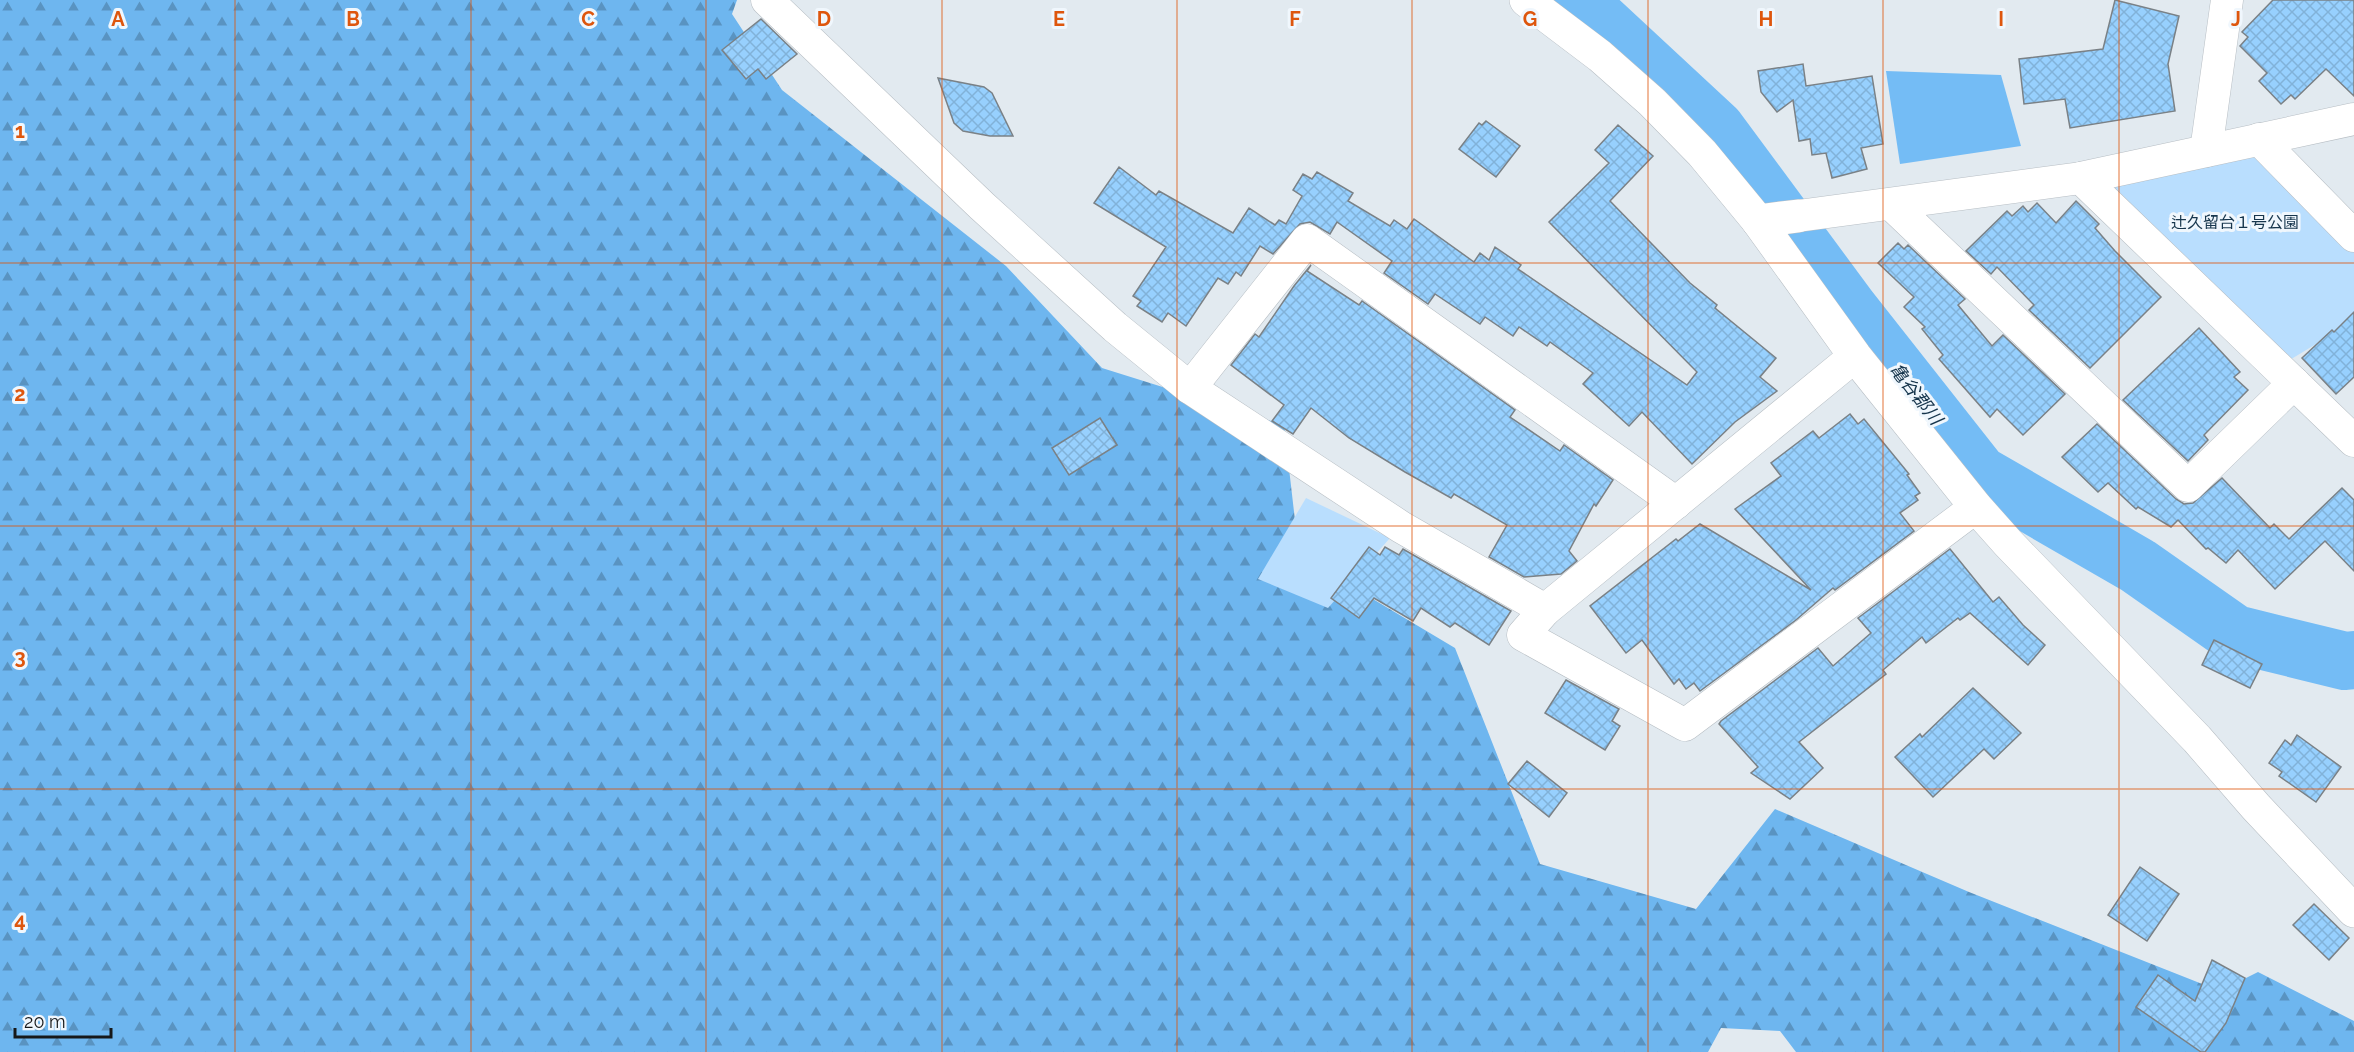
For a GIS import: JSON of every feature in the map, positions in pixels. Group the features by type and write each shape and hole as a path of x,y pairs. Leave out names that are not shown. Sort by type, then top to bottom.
{"street":[{"path":"767,0 982,206 1115,327 1190,388 1401,527 1545,609"},
{"path":"1526,0 1600,56 1652,102 1702,153 1758,221 1855,356 1976,507 2198,739 2256,807 2354,910"},
{"path":"2206,151 2227,0"},
{"path":"1758,221 2081,178 2354,119"},
{"path":"2259,139 2354,236"},
{"path":"2081,178 2354,441"},
{"path":"1891,204 2188,486 2294,383"},
{"path":"1190,388 1307,240 1676,502"},
{"path":"1855,356 1545,609 1523,635 1685,725 1976,507"}],"green space":[{"path":"0,0 737,0 732,14 782,90 1006,266 1102,368 1284,425 1299,555 1455,648 1540,864 1696,909 1775,809 1969,892 2220,991 2258,972 2354,1021 2354,1052 1796,1052 1780,1031 1721,1028 1708,1052 0,1052"},
{"name":"辻久留台１号公園","path":"2259,139 2354,236 2354,321 2278,367 2081,178"},
{"path":"1306,498 1390,538 1328,608 1258,579"}],"shaded area":[{"path":"1886,71 2001,75 2021,146 1900,164"}],"building":[{"path":"2115,0 2179,16 2168,64 2175,111 2070,128 2065,99 2024,104 2019,59 2103,49"},
{"path":"2273,0 2354,0 2354,96 2326,69 2295,99 2291,95 2281,104 2259,81 2267,73 2240,46 2248,37 2242,32"},
{"path":"761,19 797,54 766,79 758,69 746,79 722,50"},
{"path":"1803,64 1806,86 1872,76 1883,144 1861,148 1867,169 1832,178 1826,153 1812,155 1810,139 1799,141 1793,100 1777,112 1761,92 1758,71"},
{"path":"938,78 984,87 992,93 1013,136 990,136 963,131 954,123"},
{"path":"1486,121 1520,146 1496,177 1459,149 1479,123 1482,125"},
{"path":"1618,125 1653,156 1610,201 1690,283 1717,305 1715,308 1776,358 1760,377 1777,391 1735,422 1692,464 1642,412 1629,426 1583,384 1593,373 1550,342 1547,346 1519,327 1513,336 1485,317 1480,324 1435,294 1428,304 1384,273 1392,261 1337,222 1330,234 1310,222 1300,224 1273,254 1260,246 1241,276 1236,272 1228,284 1218,278 1186,326 1168,313 1162,322 1137,306 1141,301 1133,296 1166,247 1094,203 1119,167 1156,195 1159,191 1233,233 1249,208 1275,225 1279,220 1286,224 1302,196 1293,190 1303,174 1312,179 1317,172 1353,193 1348,201 1390,226 1394,220 1407,229 1414,219 1474,262 1480,253 1489,260 1495,247 1521,265 1518,269 1687,385 1697,372 1549,222 1609,163 1595,150"},
{"path":"2076,201 2099,224 2095,228 2115,251 2161,297 2090,368 2029,310 2034,305 1997,267 1991,274 1966,251 2007,211 2012,216 2023,206 2028,212 2037,203 2056,223"},
{"path":"1898,243 1904,249 1908,245 1965,299 1958,305 1992,346 2003,335 2065,394 2023,435 1997,409 1990,417 1939,359 1943,355 1922,329 1925,327 1904,307 1914,297 1878,263"},
{"path":"1311,265 1307,271 1359,305 1362,301 1515,410 1510,417 1560,451 1564,445 1613,480 1596,506 1594,504 1569,551 1577,561 1561,574 1524,577 1489,557 1507,525 1454,494 1451,498 1405,472 1349,438 1311,408 1293,434 1272,421 1284,405 1231,365 1255,334 1259,337"},
{"path":"2354,312 2354,377 2336,394 2302,358"},
{"path":"2199,328 2240,372 2234,377 2248,390 2204,435 2208,440 2188,461 2123,400"},
{"path":"1850,414 1858,424 1864,419 1909,474 1907,475 1920,493 1915,496 1918,500 1900,513 1914,531 1835,590 1833,588 1796,620 1700,691 1694,683 1686,689 1679,679 1674,684 1642,640 1626,653 1590,606 1676,539 1678,541 1700,524 1811,590 1735,509 1781,476 1771,463 1813,431 1819,438"},
{"path":"1100,418 1117,445 1069,475 1052,448"},
{"path":"2097,424 2184,504 2193,503 2222,478 2270,528 2274,524 2289,539 2342,488 2354,500 2354,571 2325,541 2275,589 2238,550 2226,563 2208,548 2206,549 2178,520 2171,527 2138,507 2136,509 2108,483 2098,492 2062,457"},
{"path":"1369,547 1380,555 1385,547 1399,555 1403,549 1511,611 1489,645 1455,623 1450,627 1421,608 1413,621 1374,598 1359,618 1331,598"},
{"path":"1950,549 1993,602 1999,597 2023,625 2045,645 2028,665 1970,613 1960,620 1958,618 1926,643 1922,637 1883,670 1886,674 1799,742 1823,768 1790,799 1751,773 1758,767 1719,724 1721,721 1818,648 1833,666 1871,633 1858,618"},
{"path":"2214,640 2262,664 2250,688 2202,665"},
{"path":"1566,680 1619,709 1612,721 1620,726 1605,750 1545,713"},
{"path":"1973,688 2021,733 1994,759 1984,749 1933,797 1895,757 1920,734 1922,737"},
{"path":"2297,735 2341,767 2316,802 2279,776 2282,772 2269,763 2285,740 2291,745"},
{"path":"1527,761 1567,793 1549,817 1508,784"},
{"path":"2140,867 2179,894 2147,941 2108,915"},
{"path":"2314,904 2349,938 2329,960 2293,925"},
{"path":"2212,960 2245,978 2226,1023 2205,1052 2201,1052 2136,1007 2158,975 2195,1001"}],"waterway":[{"name":"亀谷郡川","path":"1571,0 1591,13 1716,129 1849,309 1979,474 2138,566 2235,634 2345,661 2354,660"}]}
